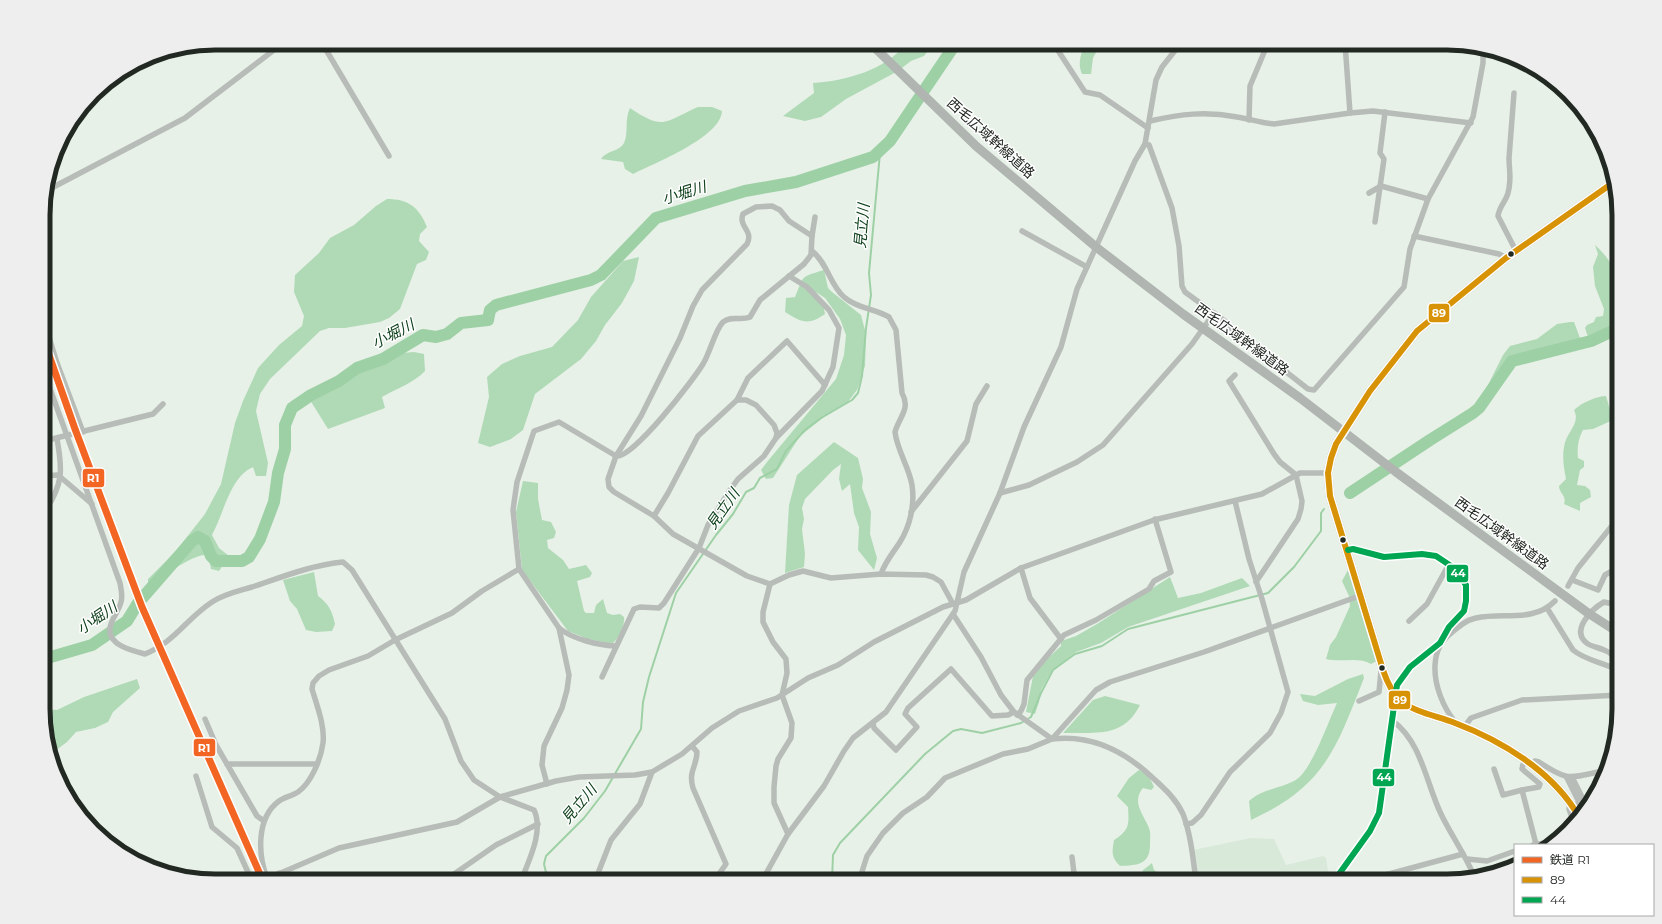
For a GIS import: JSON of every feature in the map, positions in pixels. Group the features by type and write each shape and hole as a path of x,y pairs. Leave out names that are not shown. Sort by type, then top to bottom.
{"main road":[{"name":"西毛広域幹線道路","path":"876,50 946,118 1001,168 1096,247 1183,314 1344,431 1396,472 1588,613 1612,628"},
{"path":"1576,812 1572,805 1553,784 1524,760 1504,747 1464,727 1417,710 1402,702 1396,695 1388,683 1383,670 1362,595 1330,496 1328,473 1331,458 1344,431 1370,391 1417,331 1506,258 1609,185"}],"street":[{"path":"52,186 185,118 274,50"},
{"path":"326,50 389,156"},
{"path":"1059,50 1083,90 1088,94 1100,94 1149,124 1194,113 1237,116 1263,124 1288,123 1350,113 1386,112 1471,123"},
{"path":"766,874 788,834 824,786 849,743 886,712 906,680 953,614 964,572 1000,493 1024,427 1061,347 1077,289 1106,229 1135,161 1146,144 1156,80 1162,67 1175,50"},
{"path":"1249,120 1250,86 1265,50"},
{"path":"1346,50 1350,113"},
{"path":"1146,144 1149,145 1172,208 1179,246 1182,286 1185,292 1213,315 1226,322 1234,331 1308,389 1314,390 1403,290 1407,277 1410,249 1428,199 1449,158 1471,123 1483,54"},
{"path":"1514,93 1509,158 1509,168 1512,175 1508,195 1498,211 1498,216 1516,251"},
{"path":"1375,222 1384,158 1380,153 1386,112"},
{"path":"1369,193 1381,186 1428,199"},
{"path":"812,236 788,220 780,210 772,206 756,207 743,214 742,221 750,234 747,244 702,290 641,416 616,456 608,479 611,489 654,516 673,534 747,576 770,584 789,575 803,571 831,578 881,574 930,575 941,582 955,604"},
{"path":"615,646 587,640 564,632 559,628 519,569 513,510 517,482 534,431 559,422 616,456 623,455 649,432 703,364 723,322 730,319 742,320 750,317 760,300 804,264 812,251 812,236 816,217"},
{"path":"1022,231 1087,267"},
{"path":"1414,236 1500,254 1506,258"},
{"path":"812,251 821,259 843,297 865,308 889,317 893,321 896,330 902,393 906,399 906,407 905,413 895,432 912,487 911,513 905,533 888,558 881,574"},
{"path":"602,677 615,646 634,609 640,607 655,609 662,606 702,550 708,525 738,479 764,456 776,438 822,391 825,385 833,367 839,328 829,310 807,287 789,276"},
{"path":"1000,493 1029,484 1077,462 1103,445 1195,339 1213,315"},
{"path":"50,341 57,364 83,432"},
{"path":"654,516 698,436 737,400 748,378 787,341 825,385"},
{"path":"1235,375 1229,381 1274,454 1280,462 1296,475 1302,501 1300,515 1256,582"},
{"path":"911,513 967,441 976,404 987,386"},
{"path":"50,388 120,583 121,602 109,629 112,638 119,644 132,651 145,654 169,641 205,607 218,598 299,570 329,563 343,562 352,570 445,720 467,771 474,780 500,797 534,810 538,819 538,824 535,842 524,874"},
{"path":"737,400 746,400 756,405 774,425 777,433 776,438"},
{"path":"50,440 153,414 164,404"},
{"path":"50,505 62,478 57,439"},
{"path":"279,873 339,848 457,822 500,797 566,778 614,776 652,772 692,746 712,728 739,711 782,695 808,678 838,665 874,642 943,608 955,604 1021,568 1155,520 1262,494 1300,473 1328,473"},
{"path":"50,476 58,475 92,504"},
{"path":"1186,824 1192,823 1201,815 1222,781 1270,733 1281,713 1287,696 1288,688 1256,582 1235,501"},
{"path":"873,723 874,728 896,750 917,727 905,714 908,708 951,669 992,716 1015,714 1021,711 1024,704 1027,680 1061,639 1069,632 1096,620 1149,589 1154,581 1171,572 1155,520"},
{"path":"1568,586 1578,568 1612,526"},
{"path":"1348,550 1353,549 1384,557 1422,554 1436,556 1449,564 1466,585 1466,601 1464,611 1450,627 1440,643 1436,662 1438,684 1442,701 1455,723"},
{"path":"1409,621 1427,604 1449,564"},
{"path":"1021,568 1030,598 1061,639"},
{"path":"264,874 262,845 264,821 278,802 297,792 305,785 316,764 322,744 323,735 312,689 313,683 319,676 329,670 368,656 395,640 452,614 482,591 519,569"},
{"path":"1572,580 1598,590 1605,575 1612,571"},
{"path":"770,584 763,612 763,622 773,642 786,659 787,672 782,695 792,723 791,738 778,759 776,766 774,803 788,834"},
{"path":"1052,739 1096,690 1110,682 1362,595"},
{"path":"1339,874 1370,831 1379,813 1397,686 1401,678 1410,668 1466,622 1477,618 1513,617 1535,613 1547,608 1555,601"},
{"path":"1612,604 1604,602 1588,613 1581,632 1588,644 1608,651 1612,654"},
{"path":"1547,608 1573,650 1578,654 1612,667"},
{"path":"953,614 981,657 1001,695 1015,714 1052,739"},
{"path":"547,784 542,765 544,746 562,708 569,675 559,628"},
{"path":"1359,701 1379,692 1381,684 1380,672 1383,670"},
{"path":"1464,727 1471,718 1522,700 1612,695"},
{"path":"205,719 227,764 256,816 264,821"},
{"path":"1393,721 1400,726 1423,764 1440,811 1467,859 1472,872"},
{"path":"861,874 867,856 882,832 903,813 927,797 945,778 1003,754 1028,749 1052,739 1061,738 1091,741 1124,754 1145,770 1171,795 1180,808 1186,824 1195,874"},
{"path":"692,746 697,752 697,758 691,772 690,779 726,864 719,874"},
{"path":"1494,769 1503,795 1539,786 1540,784 1522,769 1524,760"},
{"path":"1532,766 1535,761 1539,762 1558,774 1570,778 1599,772"},
{"path":"227,764 316,764"},
{"path":"598,874 611,840 640,804 652,772"},
{"path":"196,776 212,828 237,848 249,874"},
{"path":"1570,778 1583,800"},
{"path":"1570,778 1579,802 1572,805 1569,810 1572,817"},
{"path":"1522,790 1534,844"},
{"path":"454,874 496,845 538,824"},
{"path":"1467,859 1487,861 1514,851"},
{"path":"1389,874 1463,854"},
{"path":"1072,857 1074,874"}],"shaded area":[{"path":"1251,838 1274,839 1286,865 1323,856 1326,858 1329,874 1196,874 1193,850"}],"green space":[{"path":"900,50 929,50 924,56 911,61 898,71 846,99 821,117 805,121 783,116 814,93 813,83 851,77 877,67"},
{"path":"1083,50 1097,50 1093,58 1091,74 1082,74 1080,66"},
{"path":"698,107 712,107 722,111 719,121 711,130 699,139 671,156 633,174 625,169 623,162 601,159 606,154 622,146 624,143 627,117 630,108 650,120 664,122"},
{"path":"387,199 394,199 412,206 420,214 427,227 420,234 419,241 429,252 426,260 417,264 400,309 389,318 380,322 345,328 329,328 320,331 270,379 260,394 256,411 268,463 266,476 256,476 253,467 245,472 228,496 212,535 219,548 229,556 219,571 211,569 208,554 191,559 148,584 148,579 175,552 205,514 221,484 235,423 258,368 279,345 302,326 304,316 294,292 295,275 319,253 330,238 354,225 376,206"},
{"path":"1595,245 1612,266 1612,328 1588,337 1585,328 1587,325 1594,322 1596,317 1603,316 1604,309 1595,286 1593,267 1598,254"},
{"path":"639,257 634,281 622,303 605,325 596,341 581,359 535,394 523,430 511,439 490,447 478,443 489,397 487,377 502,364 520,356 552,347 578,320 591,297 623,261"},
{"path":"824,270 828,288 861,315 866,334 865,366 857,390 847,403 824,417 800,436 773,478 766,479 761,470 836,379 844,355 846,335 840,319 825,298 816,292 823,303 825,314 814,320 800,320 785,312 786,298 795,297 802,280 810,274"},
{"path":"1574,322 1580,338 1564,351 1522,362 1511,367 1488,398 1486,397 1484,393 1503,355 1510,346 1537,339 1557,324"},
{"path":"414,352 424,354 425,371 411,382 382,397 385,408 328,429 310,400 340,385 357,372 402,353"},
{"path":"1606,396 1612,420 1593,429 1583,430 1581,433 1578,447 1578,458 1584,461 1584,467 1580,470 1577,485 1585,486 1590,490 1591,497 1580,503 1580,511 1564,504 1565,501 1559,488 1559,486 1566,479 1563,451 1567,437 1576,420 1574,410 1589,400"},
{"path":"834,442 858,458 863,479 862,488 871,512 870,534 877,558 874,570 858,550 859,527 854,513 850,484 842,491 839,479 841,464 833,470 805,499 802,508 804,519 802,529 805,554 804,567 785,573 789,505 797,475"},
{"path":"523,481 538,483 538,499 542,520 551,522 556,532 554,538 547,540 548,548 563,560 569,569 586,565 592,573 590,577 577,581 584,611 586,613 594,613 596,605 603,599 607,613 613,615 620,614 624,617 624,624 621,632 612,644 588,639 568,631 522,570 516,512"},
{"path":"1348,570 1377,661 1371,664 1361,660 1326,659 1330,645 1336,637 1350,606 1349,596 1342,581"},
{"path":"314,572 318,596 330,608 333,615 335,624 332,631 316,632 306,630 297,609 290,601 283,580"},
{"path":"1170,577 1178,598 1201,593 1242,578 1250,586 1128,627 1101,643 1076,652 1051,672 1041,690 1035,714 1026,712 1034,671 1061,646 1061,641 1076,636 1097,624"},
{"path":"1363,674 1364,678 1345,725 1325,763 1312,779 1296,793 1276,807 1251,820 1249,801 1260,794 1294,781 1307,768 1313,758 1337,703 1318,705 1303,701 1300,694 1315,696 1348,679"},
{"path":"137,679 140,688 113,712 108,722 95,728 76,732 67,742 56,750 51,731 50,709 57,710 84,697"},
{"path":"1105,696 1140,705 1133,716 1125,724 1116,729 1097,733 1063,733 1093,700"},
{"path":"1139,770 1148,777 1154,787 1151,790 1143,788 1138,798 1138,803 1150,830 1149,851 1148,856 1142,862 1120,866 1114,857 1113,844 1114,840 1126,830 1128,822 1128,807 1117,796 1129,778"},
{"path":"1152,863 1154,870 1160,874 1146,874 1142,871"}],"waterway":[{"name":"小堀川","path":"50,657 92,645 127,621 138,603 192,541 198,537 205,541 211,556 216,561 242,561 249,557 260,539 274,502 278,473 285,449 285,425 292,408 311,395 339,381 357,368 383,359 423,335 436,337 447,334 461,323 488,320 490,310 496,305 591,280 601,275 656,218 745,191 796,182 873,157 890,141 951,50"},
{"name":"見立川","path":"546,874 544,864 546,856 584,818 605,791 641,729 643,702 649,677 676,593 716,535 733,514 746,492 754,488 760,478 777,469 786,451 805,430 821,418 852,400 858,393 862,376 866,328 871,295 869,273 880,153"},
{"path":"1350,493 1473,413 1479,408 1512,361 1591,341 1612,331"},
{"path":"832,874 833,855 840,843 925,754 953,731 961,729 982,733 1021,723 1031,717 1053,670 1075,654 1102,646 1128,629 1268,593 1294,567 1321,531 1321,513 1324,509"}],"rail line":[{"name":"R1","path":"50,358 142,607 260,874"}],"transit line":[{"name":"89","path":"1576,812 1556,786 1525,760 1473,730 1413,709 1401,701 1392,691 1383,670 1330,496 1328,473 1336,444 1370,391 1417,331 1506,258 1609,185"},
{"name":"44","path":"1339,874 1370,831 1379,813 1397,685 1410,667 1440,643 1449,627 1464,611 1466,601 1466,585 1454,568 1436,556 1422,554 1384,557 1353,549 1348,550"}]}
